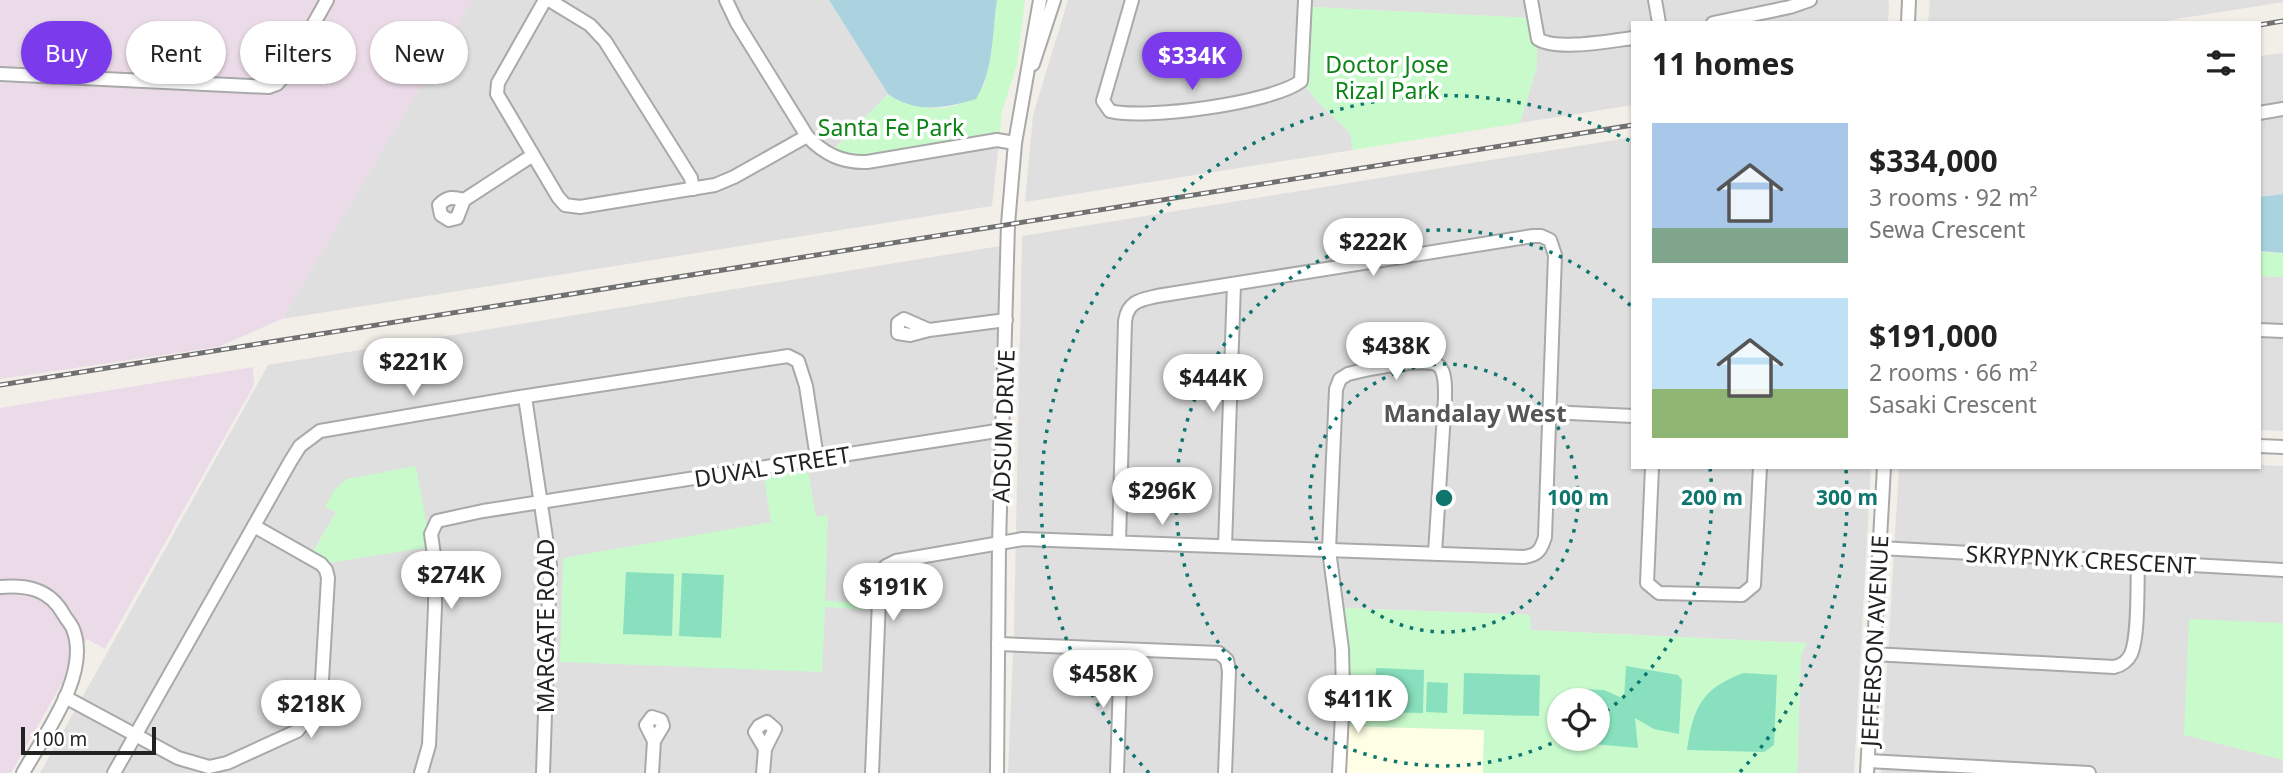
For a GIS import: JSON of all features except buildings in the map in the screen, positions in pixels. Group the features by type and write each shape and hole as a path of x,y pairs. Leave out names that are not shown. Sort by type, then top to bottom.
{"street":[{"path":"0,74 269,87 277,84 285,75 327,0"},
{"path":"693,189 691,178 605,40 590,25 547,0 498,83 497,94 565,205 572,207 693,189 715,185 807,136"},
{"path":"726,0 737,23 807,136 818,148 831,156 850,162 867,162 997,140 1015,143"},
{"name":"ADSUM DRIVE","path":"997,773 999,544 1007,224 1015,143 1040,0"},
{"name":"ADSUM DRIVE","path":"1027,81 1054,0"},
{"path":"1132,0 1103,101 1110,111 1138,115 1229,103 1297,84 1301,81 1303,67 1305,0"},
{"path":"1531,0 1538,39 1546,44 1631,38"},
{"path":"1655,0 1659,21"},
{"path":"1721,21 1810,0"},
{"path":"1908,21 1909,0"},
{"path":"2261,113 2283,109"},
{"path":"464,200 533,155"},
{"path":"872,773 880,575 886,566 896,561 1023,539 1535,556 1541,550 1545,537 1555,255 1550,240 1533,236 1133,302 1126,310 1119,541"},
{"path":"1225,546 1234,284"},
{"path":"929,330 1006,320"},
{"path":"2261,330 2283,331"},
{"path":"114,773 300,446 320,431 788,356 798,361 806,386 817,457"},
{"path":"1339,773 1343,695 1342,649 1329,550 1336,389 1340,379 1348,374 1431,362 1440,367 1445,386 1435,553"},
{"name":"MARGATE ROAD","path":"525,397 550,565 543,773"},
{"path":"1549,412 1631,416"},
{"name":"DUVAL STREET","path":"421,773 429,745 435,607 435,562 431,530 437,521 446,517 817,457 1003,430"},
{"path":"2261,446 2283,447"},
{"path":"1652,469 1647,583 1659,593 1742,595 1754,585 1760,469"},
{"name":"JEFFERSON AVENUE","path":"1867,767 1884,469"},
{"path":"65,697 135,736 192,763 209,766 227,763 297,731 321,697 328,578 321,564 254,526"},
{"name":"SKRYPNYK CRESCENT","path":"1880,548 2283,570"},
{"path":"1873,654 2114,667 2124,664 2132,652 2135,637 2138,562"},
{"path":"0,587 31,587 60,605 73,629 77,652 75,671 65,697 23,773"},
{"path":"998,644 1219,653 1227,660 1229,681 1225,773"},
{"path":"1117,773 1121,649"},
{"path":"652,773 654,741"},
{"path":"763,773 765,749"},
{"path":"1867,767 2089,773"}],"shaded area":[{"path":"0,0 472,0 459,21 370,21 370,84 422,84 282,319 218,347 0,379"},
{"path":"472,0 829,0 888,94 833,150 875,155 1000,133 992,206 282,319 422,84 468,84 468,21 459,21"},
{"path":"1068,0 1888,0 1889,4 1888,21 1631,21 1631,105 1520,123 1537,65 1529,18 1311,7 1307,76 1304,84 1317,101 1350,133 1353,150 1025,202 1033,115"},
{"path":"1930,0 2283,0 2164,21 1928,21"},
{"path":"2283,53 2283,194 2261,197 2261,56"},
{"path":"1631,137 1631,469 1871,469 1854,773 1797,773 1801,655 1806,643 1530,630 1530,615 1343,608 1345,773 1008,773 1014,630 1022,236"},
{"path":"1000,246 1001,348 990,670 990,773 40,773 268,365","holes":["325,507 421,508 427,527 312,553 336,512"]},
{"path":"2261,276 2283,277 2283,431 2261,430"},
{"path":"253,367 254,385 105,649 87,639 11,773 0,773 0,408"},
{"path":"2261,465 2283,466 2283,773 1881,773 1899,469 2261,469"},
{"path":"1346,726 1484,730 1483,773 1345,773"}],"green space":[{"name":"Santa Fe Park","path":"997,0 1025,0 1017,64 1002,111 1000,133 875,155 853,156 833,151 888,94 912,105 939,108 957,105 984,86"},
{"name":"Doctor Jose Rizal Park","path":"1311,7 1529,18 1537,44 1537,66 1520,123 1353,150 1350,133 1317,101 1304,84 1307,76"},
{"path":"2261,252 2283,253 2283,277 2261,276"},
{"path":"807,465 816,517 828,515 825,601 870,603 870,610 825,607 822,672 560,662 563,558 771,522 763,472"},
{"path":"416,466 427,527 425,548 327,563 312,554 336,512 325,507 334,490 347,479"},
{"path":"626,572 674,574 672,636 623,634"},
{"path":"682,573 724,575 721,638 679,636"},
{"path":"1343,608 1530,615 1531,630 1807,643 1801,655 1797,773 1483,773 1484,730 1346,726"},
{"path":"2189,619 2283,623 2283,760 2184,735"},
{"path":"1626,666 1678,675 1682,680 1679,734 1654,729 1635,718 1638,748 1610,746 1610,693 1624,699"},
{"path":"1376,668 1424,670 1423,713 1374,712"},
{"path":"1464,673 1540,675 1539,716 1463,714"},
{"path":"1744,673 1777,675 1774,745 1764,752 1687,750 1693,722 1702,701 1718,685"},
{"path":"1427,682 1448,683 1447,713 1426,712"}],"water":[{"path":"829,0 997,0 989,64 976,99 942,107 920,107 888,94"},
{"path":"2283,194 2283,253 2261,251 2261,197"}],"railway":[{"path":"2261,25 2283,21"},
{"path":"0,385 1631,125"}],"district":[{"name":"Mandalay West","path":"1475,412"}]}
